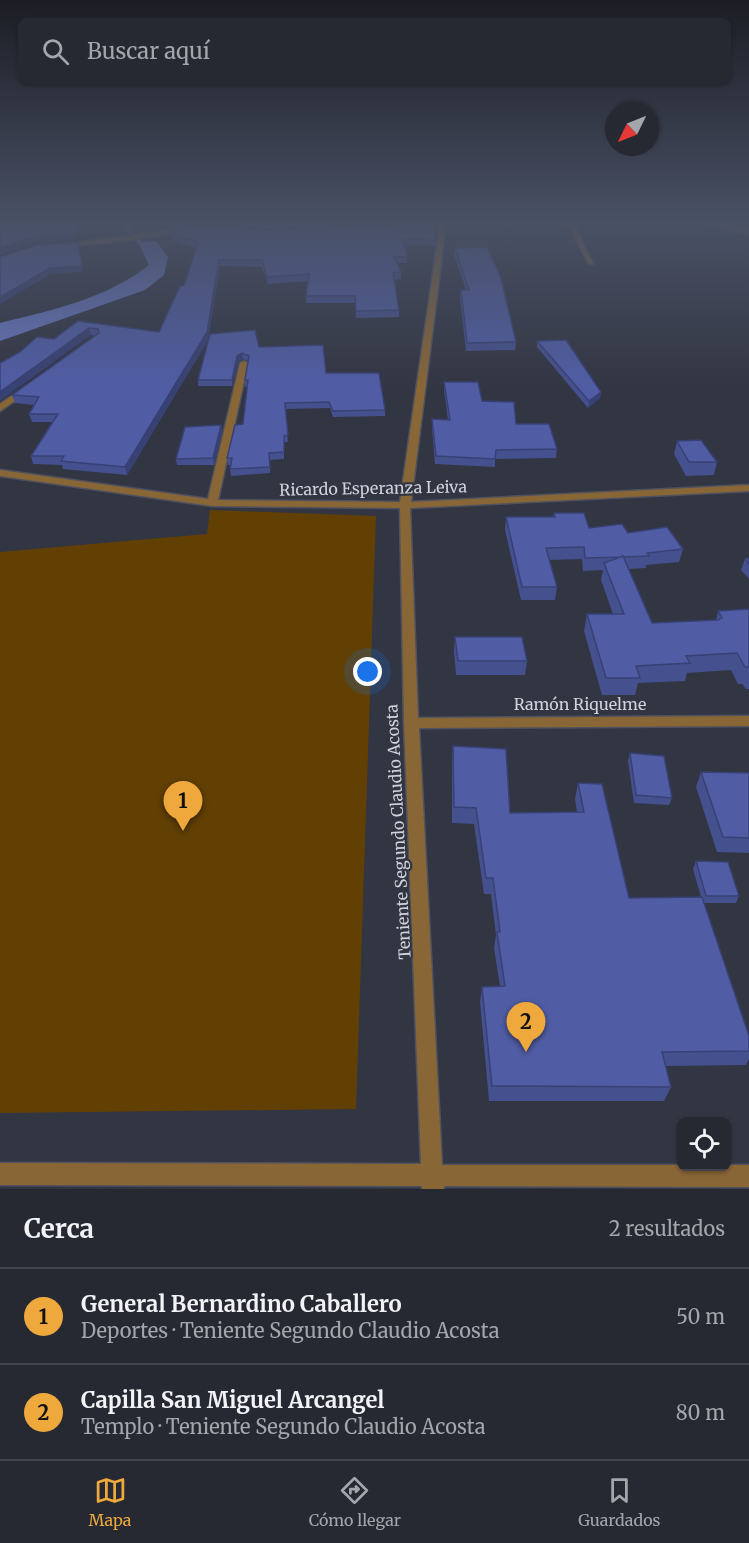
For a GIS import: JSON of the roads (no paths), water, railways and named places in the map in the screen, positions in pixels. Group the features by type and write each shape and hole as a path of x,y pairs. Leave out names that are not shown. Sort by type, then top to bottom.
{"street":[{"name":"Teniente Segundo Claudio Acosta","path":"432,279 405,505 411,723 433,1182"},
{"path":"212,504 244,363"},
{"path":"0,408 38,381"},
{"name":"Ricardo Esperanza Leiva","path":"0,473 212,504 405,505 749,488"},
{"name":"Ramón Riquelme","path":"411,723 749,721"},
{"path":"0,1174 433,1182 749,1176"}],"water":[{"path":"128,279 158,279 145,290 0,341 0,323 78,302"}],"place":[{"name":"General Bernardino Caballero","path":"183,831"},
{"name":"Capilla San Miguel Arcangel","path":"526,1052"}]}
